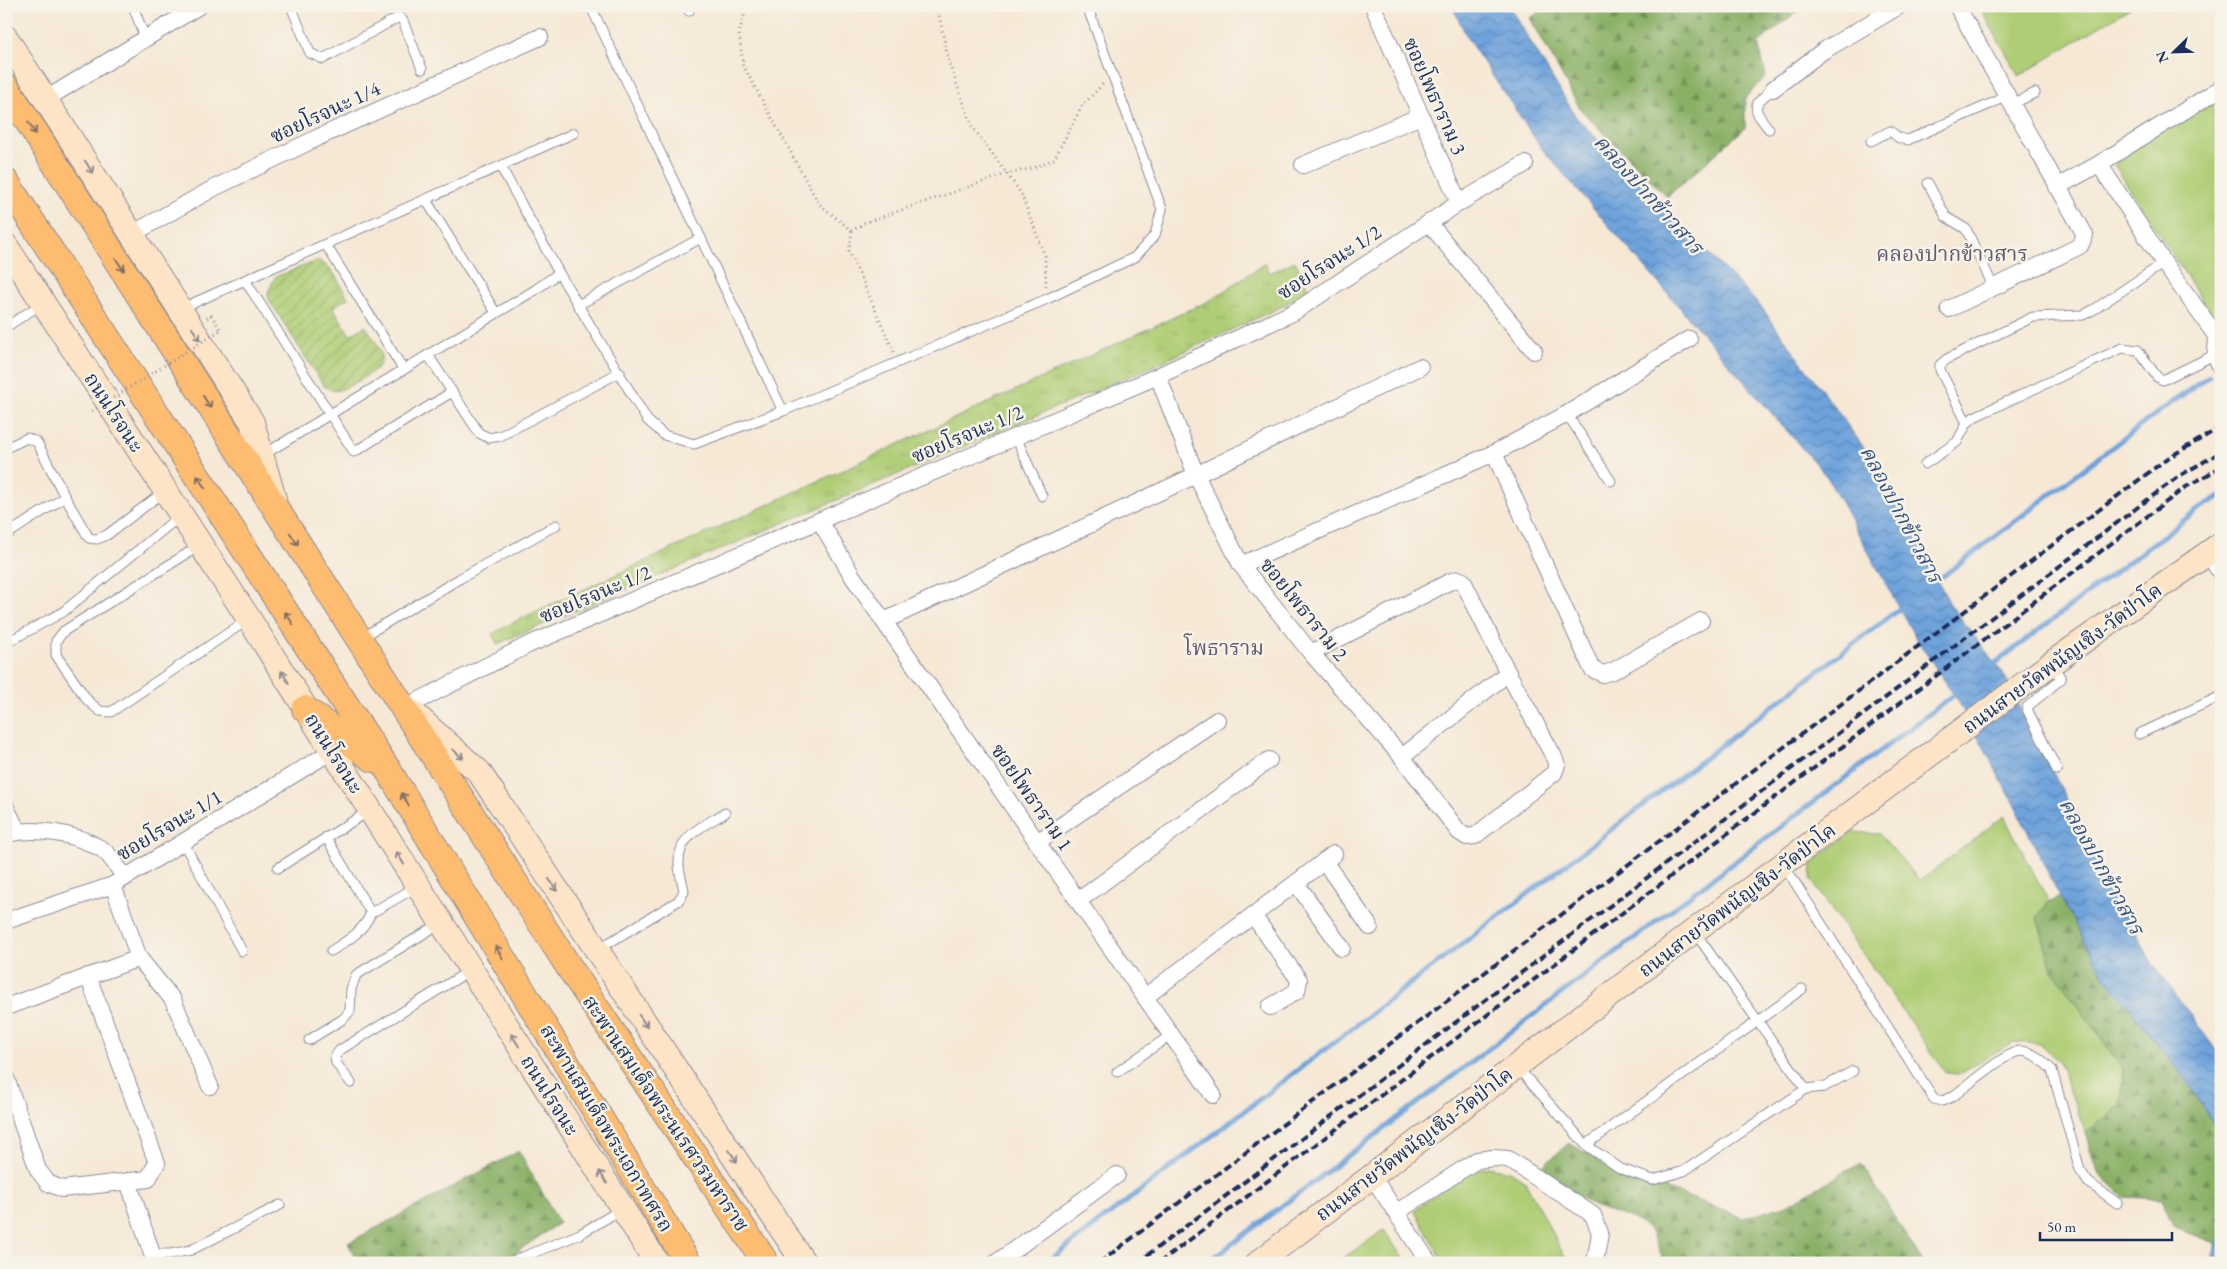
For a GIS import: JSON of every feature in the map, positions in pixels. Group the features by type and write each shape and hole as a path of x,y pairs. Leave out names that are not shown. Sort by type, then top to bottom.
{"main road":[{"path":"6,38 252,422 278,513"},
{"path":"6,87 358,639 401,702 478,772 804,1263"},
{"name":"ถนนโรจนะ","path":"6,182 388,770 525,994"},
{"name":"ถนนโรจนะ","path":"6,246 249,619 657,1263"},
{"name":"ถนนสายวัดพนัญเชิง-วัดป่าโค","path":"1258,1263 1694,931 1946,744 2019,687 2213,549"},
{"name":"สะพานสมเด็จพระนเรศวรมหาราช","path":"401,702 567,964 766,1263"},
{"path":"305,709 388,770"},
{"name":"สะพานสมเด็จพระเอกาทศรถ","path":"525,994 688,1263"}],"street":[{"path":"46,99 199,6"},
{"name":"ซอยโพธาราม 3","path":"1373,6 1459,203"},
{"path":"1773,89 1837,41 1899,6"},
{"path":"1949,309 2080,246 2084,241 2085,235 2008,101 1957,6"},
{"name":"ซอยโรจนะ 1/4","path":"132,234 214,188 319,137 540,37"},
{"path":"2057,187 2099,164 2221,88"},
{"path":"1303,166 1421,116"},
{"name":"ซอยโรจนะ 1/2","path":"401,702 528,645 1158,376 1294,312 1459,203 1525,164"},
{"path":"2099,164 2164,263 2214,333"},
{"path":"1429,223 1534,351"},
{"path":"1241,565 1494,453 1567,414 1688,338"},
{"path":"884,621 1196,475 1420,367"},
{"name":"ซอยโพธาราม 2","path":"1158,376 1196,475 1241,565 1310,653 1402,758 1460,832 1467,837 1475,836 1554,773 1557,765 1508,673"},
{"path":"1494,453 1592,669 1602,674 1613,671 1701,621"},
{"name":"ซอยโพธาราม 1","path":"820,521 853,577 1213,1095"},
{"path":"1310,653 1458,579 1463,581 1508,673 1402,758"},
{"path":"1037,842 1217,720"},
{"name":"ซอยโรจนะ 1/1","path":"210,1086 173,1000 139,958 119,881 332,751"},
{"path":"1078,901 1269,760"},
{"path":"6,921 119,881 102,848 64,835 14,832"},
{"path":"1145,997 1329,857 1370,927"},
{"path":"1296,882 1342,948"},
{"path":"1253,915 1299,980 1297,991 1270,1006"},
{"path":"6,1007 139,958"},
{"path":"6,1078 38,1170 48,1183 62,1189 148,1179 157,1163 88,976"},
{"path":"1397,1212 1477,1160 1494,1158 1508,1160 1593,1215 1600,1233 1595,1263"},
{"path":"996,1263 1117,1175"},
{"path":"1372,1176 1430,1263"},
{"path":"128,1181 154,1258"}],"lane":[{"path":"133,6 145,38"},
{"path":"291,6 310,53 323,59 399,17 403,21 422,69"},
{"path":"501,167 559,273 647,420 664,435 694,444 783,411 1047,299 1135,257 1155,234 1162,209 1087,6"},
{"path":"592,9 783,411"},
{"path":"1769,129 1756,113 1755,107 1760,99 1773,89"},
{"path":"1871,141 1890,131 1899,138 1908,140 2008,101 2035,93"},
{"path":"180,309 574,134"},
{"path":"1928,183 1946,217 1966,229 1994,288"},
{"path":"426,200 496,314"},
{"path":"578,305 701,238"},
{"path":"326,245 404,370"},
{"path":"1967,423 1940,370 1940,365 1947,359 2033,317 2082,315 2093,310 2164,263"},
{"path":"262,456 496,314 559,273"},
{"path":"245,280 354,452 452,392"},
{"path":"6,327 43,303"},
{"path":"2214,333 2212,356 2221,377"},
{"path":"1925,464 1956,442 1967,423 1974,416 2122,348 2138,350 2157,378 2163,380 2212,356"},
{"path":"428,355 479,433 490,438 500,436 620,372"},
{"path":"1567,414 1612,481"},
{"path":"1016,437 1042,496"},
{"path":"6,448 27,438 37,442 65,497 89,538 97,539 107,535 165,491"},
{"path":"6,535 65,497"},
{"path":"6,643 63,612 181,515"},
{"path":"358,639 459,579 556,525"},
{"path":"201,545 64,631 56,642 56,654 88,701 100,711 111,712 249,619"},
{"path":"2213,549 2221,580"},
{"path":"2052,663 2060,679 2027,709 2058,770"},
{"path":"2139,734 2221,696"},
{"path":"6,800 14,832"},
{"path":"278,868 370,810"},
{"path":"596,950 678,901 684,892 678,862 681,850 690,834 724,813"},
{"path":"326,837 371,913"},
{"path":"183,842 242,950"},
{"path":"1783,864 1934,1099 1943,1101 1952,1097 2008,1055 2019,1051 2032,1054 2044,1061 2052,1070 2080,1170 2088,1182 2117,1204"},
{"path":"331,951 358,934 365,926 371,913 418,886"},
{"path":"309,1040 343,1019 350,1011 351,989 356,976 442,923"},
{"path":"1694,931 1806,1089"},
{"path":"351,1084 336,1063 335,1056 340,1050 471,970"},
{"path":"1586,1146 1802,990"},
{"path":"1117,1072 1171,1035"},
{"path":"1516,1066 1586,1146 1621,1169 1654,1180 1684,1171 1806,1089 1824,1088 1853,1071"},
{"path":"154,1258 191,1250 280,1205"},
{"path":"508,1263 580,1234 622,1209"}],"path":[{"path":"747,6 739,33 743,66 819,204 852,231"},
{"path":"937,6 949,63 972,126 1021,193 1045,256 1047,299"},
{"path":"898,362 849,251 852,231 864,223 1006,174 1034,168 1054,158 1082,106 1113,74"},
{"path":"92,411 221,330 211,315"}],"green space":[{"path":"1549,6 1796,6 1799,10 1758,43 1766,76 1745,98 1745,128 1667,197 1581,110 1530,18"},
{"path":"1979,6 2133,6 2019,76"},
{"path":"2221,94 2221,317 2215,320 2115,166 2117,159"},
{"path":"317,261 323,263 332,271 348,298 333,307 350,335 366,326 381,353 379,366 362,379 337,391 324,386 269,300 268,292 275,277"},
{"path":"1295,261 1309,290 1283,306 1149,368 497,644 492,634 522,618 1211,300 1265,263 1270,273"},
{"path":"2004,816 2049,902 2037,917 2052,969 2123,1069 2121,1105 2086,1133 2059,1062 2040,1044 2013,1042 1959,1074 1946,1073 1811,880 1812,861 1853,832 1880,834 1920,881"},
{"path":"2060,897 2104,975 2186,1080 2221,1135 2221,1230 2218,1244 2173,1227 2162,1199 2124,1197 2098,1172 2086,1133 2121,1105 2123,1069 2052,969 2037,917 2049,902"},
{"path":"1569,1143 1613,1168 1743,1218 1785,1206 1861,1163 1923,1263 1665,1263 1650,1230 1635,1220 1594,1206 1538,1170"},
{"path":"519,1151 559,1223 509,1257 509,1263 358,1263 348,1243"},
{"path":"1489,1167 1510,1171 1525,1181 1568,1263 1444,1263 1414,1210 1472,1170"},
{"path":"1384,1230 1406,1263 1336,1263"}],"water":[{"path":"1452,6 1509,6 1576,117 1762,308 1878,467 1950,604 2004,675 2100,866 2151,961 2221,1057 2221,1135 2186,1080 2104,975 2060,897 2009,794 1957,699 1915,637 1828,478 1542,149 1469,41"},
{"path":"2221,1230 2221,1263 2211,1263"}],"waterway":[{"path":"1934,583 2153,416 2209,376"},
{"path":"1990,667 2200,508 2221,496"},
{"path":"1046,1263 1903,606"},
{"path":"1207,1263 1958,692"}],"railway":[{"path":"1099,1263 2168,458 2221,427"},
{"path":"1137,1263 2179,476 2221,452"},
{"path":"1159,1263 2186,487 2221,467"}],"district":[{"name":"คลองปากข้าวสาร","path":"1952,253"},
{"name":"โพธาราม","path":"1224,647"}]}
